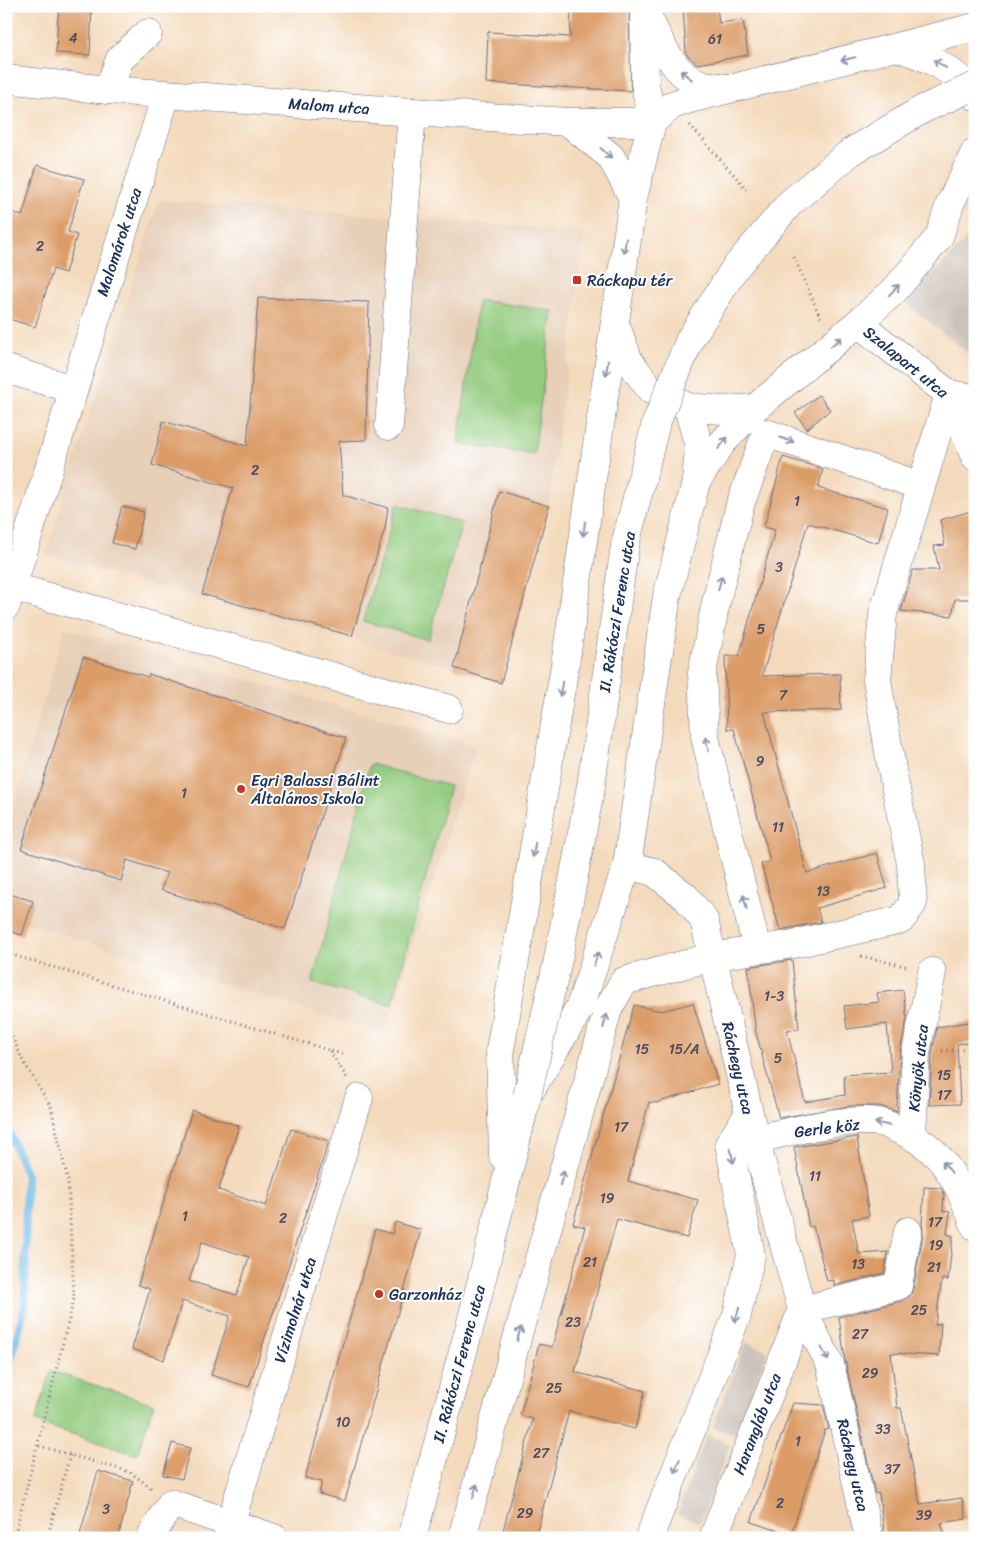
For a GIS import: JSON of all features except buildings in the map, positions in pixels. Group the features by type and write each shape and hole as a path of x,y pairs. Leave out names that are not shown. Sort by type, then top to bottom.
{"main road":[{"path":"644,8 666,53 683,74 700,84 732,88"},
{"path":"644,8 645,83 662,114 633,198 614,319 629,361 650,390 688,407 721,410 755,408 858,323 894,290 962,213 975,194"},
{"path":"662,114 732,88 975,27"},
{"path":"108,90 120,59 148,33"},
{"path":"896,47 932,59 962,80 975,96"},
{"name":"Malom utca","path":"6,79 108,90 568,122 662,114"},
{"name":"II. Rákóczi Ferenc utca","path":"412,1538 504,1191 557,964 592,786 625,545 656,423 690,339 734,268 790,203 851,152 923,109 975,86"},
{"name":"Malomárok utca","path":"8,593 166,94"},
{"path":"389,426 412,112"},
{"path":"568,122 611,157 633,198"},
{"path":"939,237 950,204 975,152"},
{"name":"II. Rákóczi Ferenc utca","path":"504,1191 500,1050 565,665 614,319"},
{"name":"Szalapart utca","path":"858,323 962,396 975,457"},
{"path":"6,369 72,389"},
{"path":"462,1538 608,1008 624,982 712,957 901,920 913,903 911,864 892,770 877,680 883,614 921,486 962,396"},
{"path":"688,407 699,447 696,482"},
{"name":"II. Rákóczi Ferenc utca","path":"527,1096 580,1007 627,865 668,596 696,482 722,443 755,408"},
{"path":"757,949 705,737 702,673 716,602 740,505 766,433 921,486"},
{"path":"8,593 449,710"},
{"name":"Ráchegy utca","path":"627,865 654,872 686,897 704,920 752,1126 802,1310 830,1364 870,1538"},
{"name":"Könyök utca","path":"918,1139 916,1052 932,972"},
{"name":"Vízimolnár utca","path":"229,1530 359,1098"},
{"name":"Gerle köz","path":"752,1126 880,1122 918,1139"},
{"path":"649,1538 738,1315 751,1255 730,1144 752,1126"},
{"path":"918,1139 950,1169 965,1198 975,1226"},
{"path":"802,1310 898,1286 908,1231"},
{"name":"Harangláb utca","path":"713,1538 802,1310"},
{"path":"150,1538 171,1503 229,1530 274,1538"}],"path":[{"path":"662,114 749,192"},
{"path":"794,257 833,344"},
{"path":"833,934 864,957 932,972"},
{"path":"6,953 345,1055"},
{"path":"6,1023 22,1059 51,1107 68,1182 74,1299 39,1446 14,1538"},
{"path":"916,1052 975,1048"},
{"path":"39,1446 130,1472 171,1503"},
{"path":"47,1538 70,1455"}],"shaded area":[{"path":"159,200 585,231 549,506 501,683 454,668 45,555"},
{"path":"975,230 975,359 906,303"},
{"name":"Egri Balassi Bálint Általános Iskola","path":"65,628 476,746 385,1034 26,923 32,901 6,893 6,831"},
{"path":"746,1342 768,1351 735,1435 713,1427"},
{"path":"707,1435 730,1444 700,1523 677,1514"}],"green space":[{"path":"478,300 553,311 534,454 458,444"},
{"path":"397,504 462,523 428,640 363,621"},
{"path":"370,764 450,786 392,1005 312,983"},
{"path":"51,1371 154,1404 137,1455 35,1422"}],"waterway":[{"path":"6,1125 26,1173 25,1306 6,1379"}],"place":[{"name":"Ráckapu tér","path":"577,280"},
{"name":"Egri Balassi Bálint Általános Iskola","path":"241,789"},
{"name":"Garzonház","path":"379,1294"}]}
